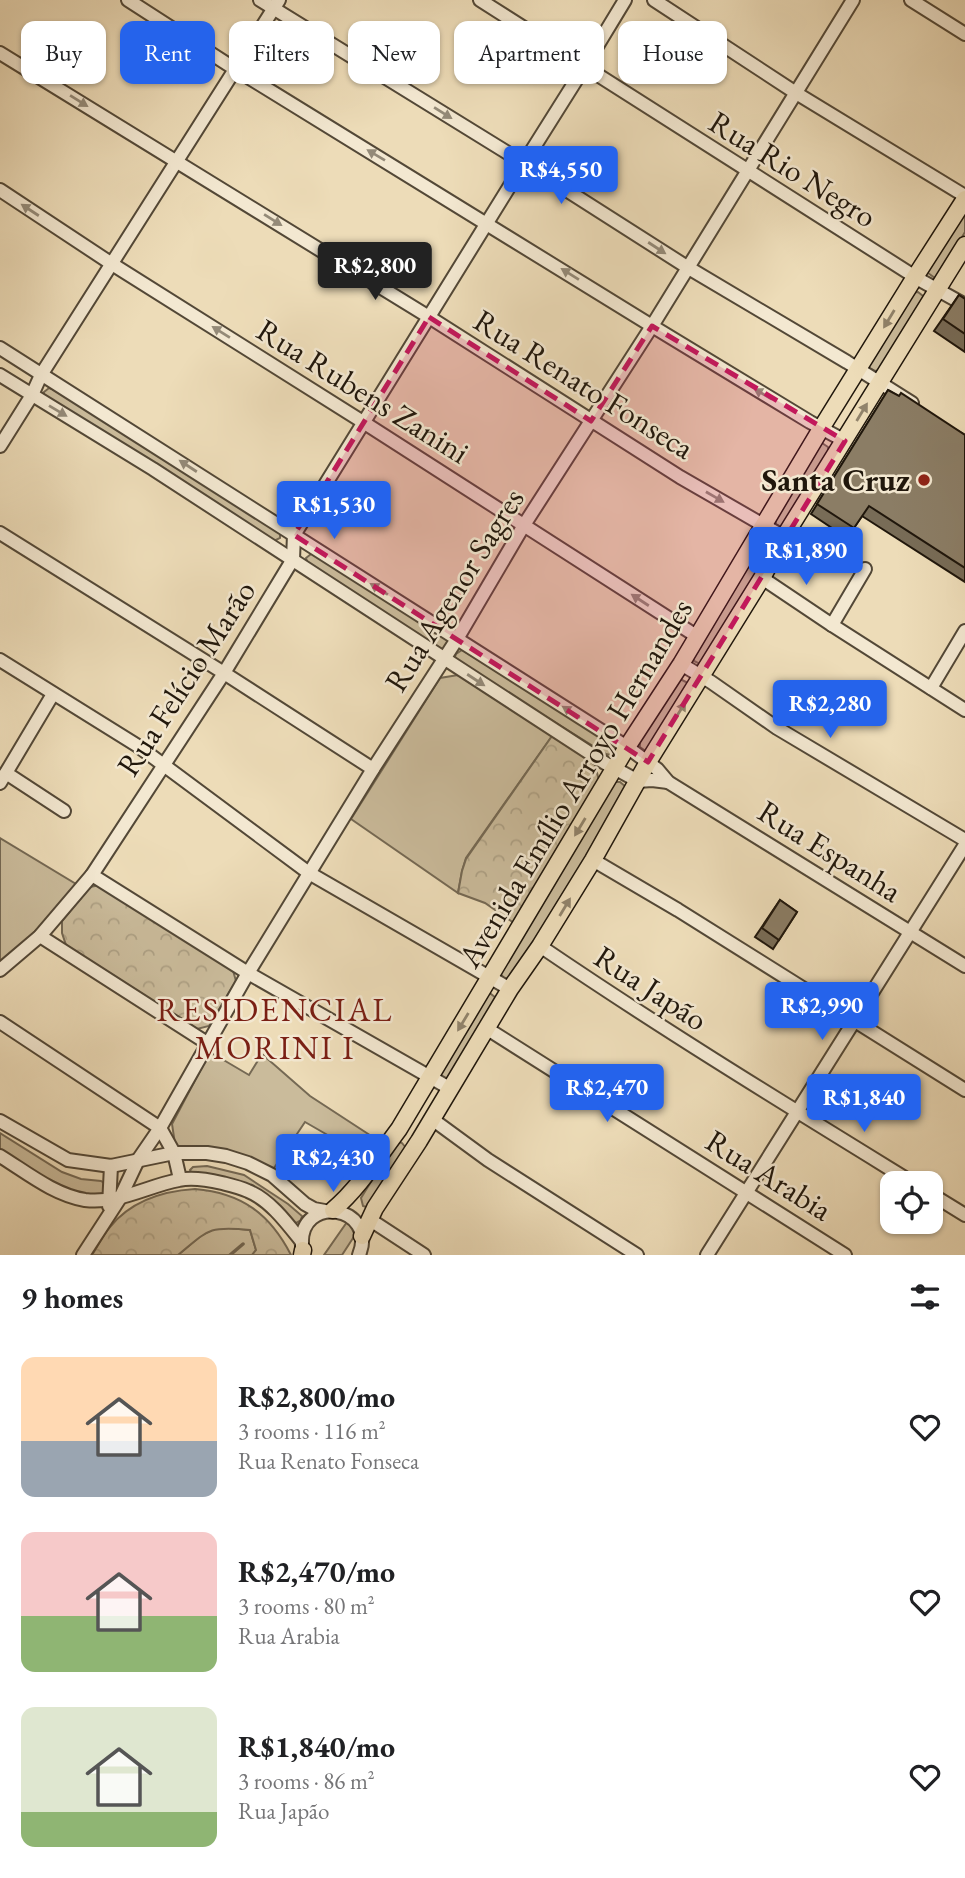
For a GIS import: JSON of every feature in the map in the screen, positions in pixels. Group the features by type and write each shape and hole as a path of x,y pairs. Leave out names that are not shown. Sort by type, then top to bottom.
{"main road":[{"name":"Avenida Emílio Arroyo Hernandes","path":"329,1211 346,1199 399,1129 627,747 681,664 822,427 965,198"},
{"name":"Avenida Emílio Arroyo Hernandes","path":"362,1236 369,1219 510,989 593,860 648,762 762,578 784,537 965,245"},
{"path":"399,1129 419,1141"}],"street":[{"path":"128,0 229,65"},
{"path":"260,0 277,4 687,267 921,409"},
{"name":"Rua Rio Negro","path":"480,0 513,21"},
{"name":"Rua Felício Marão","path":"604,35 625,0"},
{"path":"654,0 796,93 965,198"},
{"name":"Rua Agenor Sagres","path":"83,1255 309,873 853,0"},
{"path":"911,0 965,34"},
{"path":"266,21 277,4"},
{"name":"Rua Renato Fonseca","path":"0,53 429,317 680,477 784,537"},
{"path":"0,446 32,395 41,375 229,78"},
{"name":"Rua Rio Negro","path":"604,78 915,277 965,305"},
{"path":"260,84 652,326 845,441"},
{"name":"Rua Felício Marão","path":"0,970 40,936 92,875 224,673 293,559 294,535 574,84"},
{"name":"Rua Rubens Zanini","path":"0,190 698,636"},
{"name":"Rua Espanha","path":"0,348 627,747 657,769 668,782 965,965"},
{"path":"0,375 153,469 444,659 638,781"},
{"path":"0,533 373,769"},
{"path":"832,625 865,569"},
{"path":"762,578 965,710"},
{"path":"931,688 965,631"},
{"path":"0,660 138,746 309,873 490,975 510,989"},
{"path":"681,664 777,728 965,843 912,932 707,1255"},
{"path":"53,694 3,778 64,811"},
{"name":"Rua Espanha","path":"638,781 668,782"},
{"path":"593,860 965,1090"},
{"path":"92,875 248,973 451,1089"},
{"path":"40,936 207,1043"},
{"name":"Rua Japão","path":"540,946 601,988 893,1171"},
{"path":"0,1023 160,1128 174,1153 180,1180"},
{"name":"Rua Arabia","path":"486,1028 845,1255"},
{"path":"432,1119 488,1160 636,1255"},
{"path":"0,1121 68,1160 111,1166 174,1153 216,1154 248,1163 272,1175 314,1209 349,1215 360,1228 363,1244 359,1255"},
{"path":"0,1156 52,1189 70,1197 113,1204 180,1180 210,1180 249,1191 276,1212 303,1251"},
{"path":"111,1166 113,1204"},
{"path":"943,1201 965,1215"},
{"path":"303,1251 302,1234 310,1219 329,1211"},
{"path":"369,1219 424,1255"}],"highlighted area":[{"path":"429,317 591,421 652,326 845,441 648,762 294,535"}],"green space":[{"path":"965,212 965,232 939,276 935,278 928,273 928,269"},
{"path":"918,292 923,296 923,302 880,370 869,368 869,363 910,293"},
{"path":"49,388 280,532 280,538 274,541 44,396 44,392"},
{"path":"822,443 828,447 829,454 782,528 776,524 775,516 817,446"},
{"path":"764,542 770,545 771,553 700,664 694,661 693,655 757,546"},
{"path":"311,554 449,641 443,650 308,564 306,558"},
{"path":"462,650 613,744 615,753 606,754 458,662 456,654"},
{"path":"458,675 552,736 466,858 458,893 351,819 440,678"},
{"path":"680,679 688,683 647,752 640,747 640,740"},
{"path":"552,736 595,764 599,781 514,923 485,903 458,893 462,871 466,859"},
{"path":"616,782 626,787 589,858 510,979 504,978 500,973"},
{"path":"0,838 76,884 36,932 0,962"},
{"path":"100,885 232,967 236,981 209,1026 197,1029 66,945 62,921 90,887"},
{"path":"487,994 496,998 450,1078 443,1078 440,1074"},
{"path":"210,1052 249,1075 262,1054 310,1096 382,1143 371,1160 305,1122 268,1177 248,1166 187,1156 175,1144 172,1124"},
{"path":"0,1133 62,1172 81,1179 101,1181 104,1183 105,1192 75,1192 36,1174 0,1150"},
{"path":"399,1142 406,1148 370,1208 363,1206 361,1198 393,1146"},
{"path":"207,1166 244,1175 288,1204 302,1216 301,1220 294,1224 279,1208 192,1174 190,1170 193,1167"},
{"path":"195,1189 227,1195 253,1208 274,1228 291,1255 252,1255 256,1250 250,1230 217,1229 204,1235 178,1255 92,1255 107,1230 128,1210 160,1195"},
{"path":"347,1222 357,1232 342,1255 324,1255"},
{"path":"218,1227 250,1230 256,1250 252,1255 178,1255 202,1235"}],"building":[{"path":"959,295 965,299 965,334 943,319"},
{"path":"888,390 899,396 901,393 965,435 965,568 869,506 854,528 817,504"},
{"path":"780,900 797,912 779,940 762,928"}],"waterway":[{"path":"230,1255 243,1244"}],"place":[{"name":"Santa Cruz","path":"924,480"}],"district":[{"name":"RESIDENCIAL MORINI I","path":"275,1028"}]}
